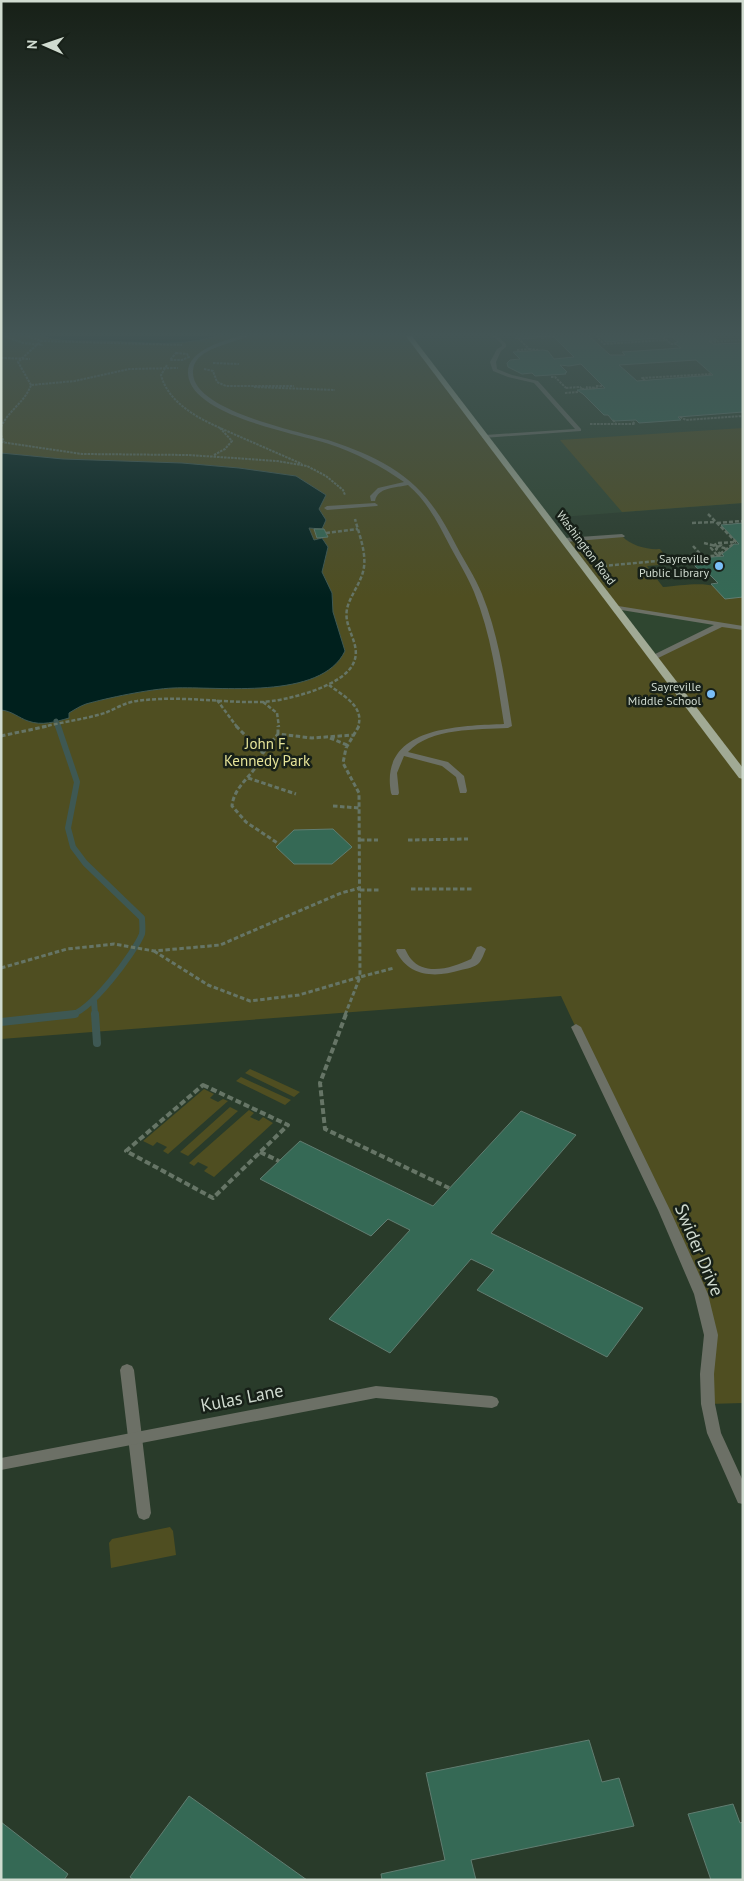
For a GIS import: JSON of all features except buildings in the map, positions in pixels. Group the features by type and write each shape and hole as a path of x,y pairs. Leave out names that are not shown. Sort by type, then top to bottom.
{"main road":[{"name":"Washington Road","path":"474,423 743,776"}],"street":[{"path":"263,423 356,453 384,465 409,483 434,508 478,592 497,653 508,726 438,732 414,742 400,753 393,774 395,793"},
{"path":"485,437 579,430 573,423"},
{"path":"327,508 374,502 373,496 380,489 409,483"},
{"path":"565,540 622,536"},
{"path":"615,607 743,628"},
{"path":"654,658 720,625"},
{"path":"400,753 445,764 460,776 463,791"},
{"path":"401,951 408,963 427,970 444,972 475,961 481,949"},
{"name":"Swider Drive","path":"576,1027 664,1210 701,1294 711,1335 707,1374 708,1404 712,1424 714,1433 743,1498"},
{"path":"127,1370 144,1513"},
{"name":"Kulas Lane","path":"1,1464 376,1392 492,1402"}],"path":[{"path":"1,736 104,713 135,701 164,698 262,702 288,698 329,685 348,671 354,663 356,644 347,618 347,610 364,568 364,554 351,506 343,490 326,476 307,466 210,423"},
{"path":"586,423 616,425 635,424 634,423"},
{"path":"211,456 225,449 232,441 220,428"},
{"path":"1,435 3,442 96,455 211,456 277,461 307,466"},
{"path":"708,514 735,542"},
{"path":"692,523 743,521"},
{"path":"326,533 358,530"},
{"path":"719,555 711,548 717,543 735,542"},
{"path":"719,555 716,549 721,544 735,542"},
{"path":"599,567 719,555 735,542"},
{"path":"704,543 727,549"},
{"path":"693,546 703,557"},
{"path":"329,685 355,705 361,714 361,723 347,745 343,762 346,771 358,789 360,977 320,1083 325,1129 449,1188"},
{"path":"217,699 235,725 263,753"},
{"path":"262,702 277,713 278,734 263,753 262,762 236,788 231,797 232,806 246,822 279,844"},
{"path":"278,734 302,738 354,735"},
{"path":"327,737 347,745"},
{"path":"248,778 296,794"},
{"path":"334,806 359,808"},
{"path":"408,840 468,839"},
{"path":"360,840 378,840"},
{"path":"1,968 67,949 114,944 154,950 220,946 341,893 360,889 379,890"},
{"path":"411,889 474,889"},
{"path":"154,950 208,985 250,1001 299,995 408,963"},
{"path":"203,1084 288,1125 260,1152 213,1198 126,1151 203,1084"},
{"path":"260,1152 279,1162"}],"shaded area":[{"path":"475,423 743,423 743,503 548,518"},
{"name":"Sayreville Middle School","path":"610,602 743,611 743,777"}],"green space":[{"name":"John F. Kennedy Park","path":"1,423 475,423 565,540 622,536 640,547 660,549 672,564 647,566 663,587 696,584 708,585 735,596 743,597 743,1403 708,1404 711,1335 699,1291 561,996 1,1039","holes":["615,607 719,625 654,658"]},
{"path":"743,428 743,503 622,512 560,440"},
{"path":"250,1069 300,1092 294,1097 245,1073"},
{"path":"241,1077 291,1100 285,1105 236,1081"},
{"path":"204,1089 214,1094 210,1098 218,1102 223,1099 228,1101 168,1154 163,1151 167,1147 157,1142 153,1146 143,1141"},
{"path":"230,1107 238,1111 188,1156 180,1152"},
{"path":"249,1110 254,1113 250,1117 259,1121 263,1117 273,1123 214,1177 204,1171 208,1167 198,1162 194,1166 189,1163"},
{"path":"170,1527 173,1531 176,1555 111,1568 109,1543 112,1539"}],"water":[{"path":"1,453 63,459 182,463 296,476 326,495 319,509 326,520 322,529 309,528 314,540 322,538 328,547 322,572 332,593 333,612 345,651 333,667 314,678 292,684 241,689 173,688 141,692 86,704 69,713 69,718 48,723 25,720 1,710"}],"waterway":[{"path":"56,721 58,727"},
{"path":"58,726 77,782 68,828 73,847 85,863 142,918 142,934 121,967 99,994 78,1012 71,1014"},
{"path":"94,1001 95,1015"},
{"path":"1,1022 71,1014"},
{"path":"71,1014 75,1014"},
{"path":"95,1014 97,1043"}],"place":[{"name":"Sayreville Public Library","path":"719,566"},
{"name":"Sayreville Middle School","path":"711,694"}]}
